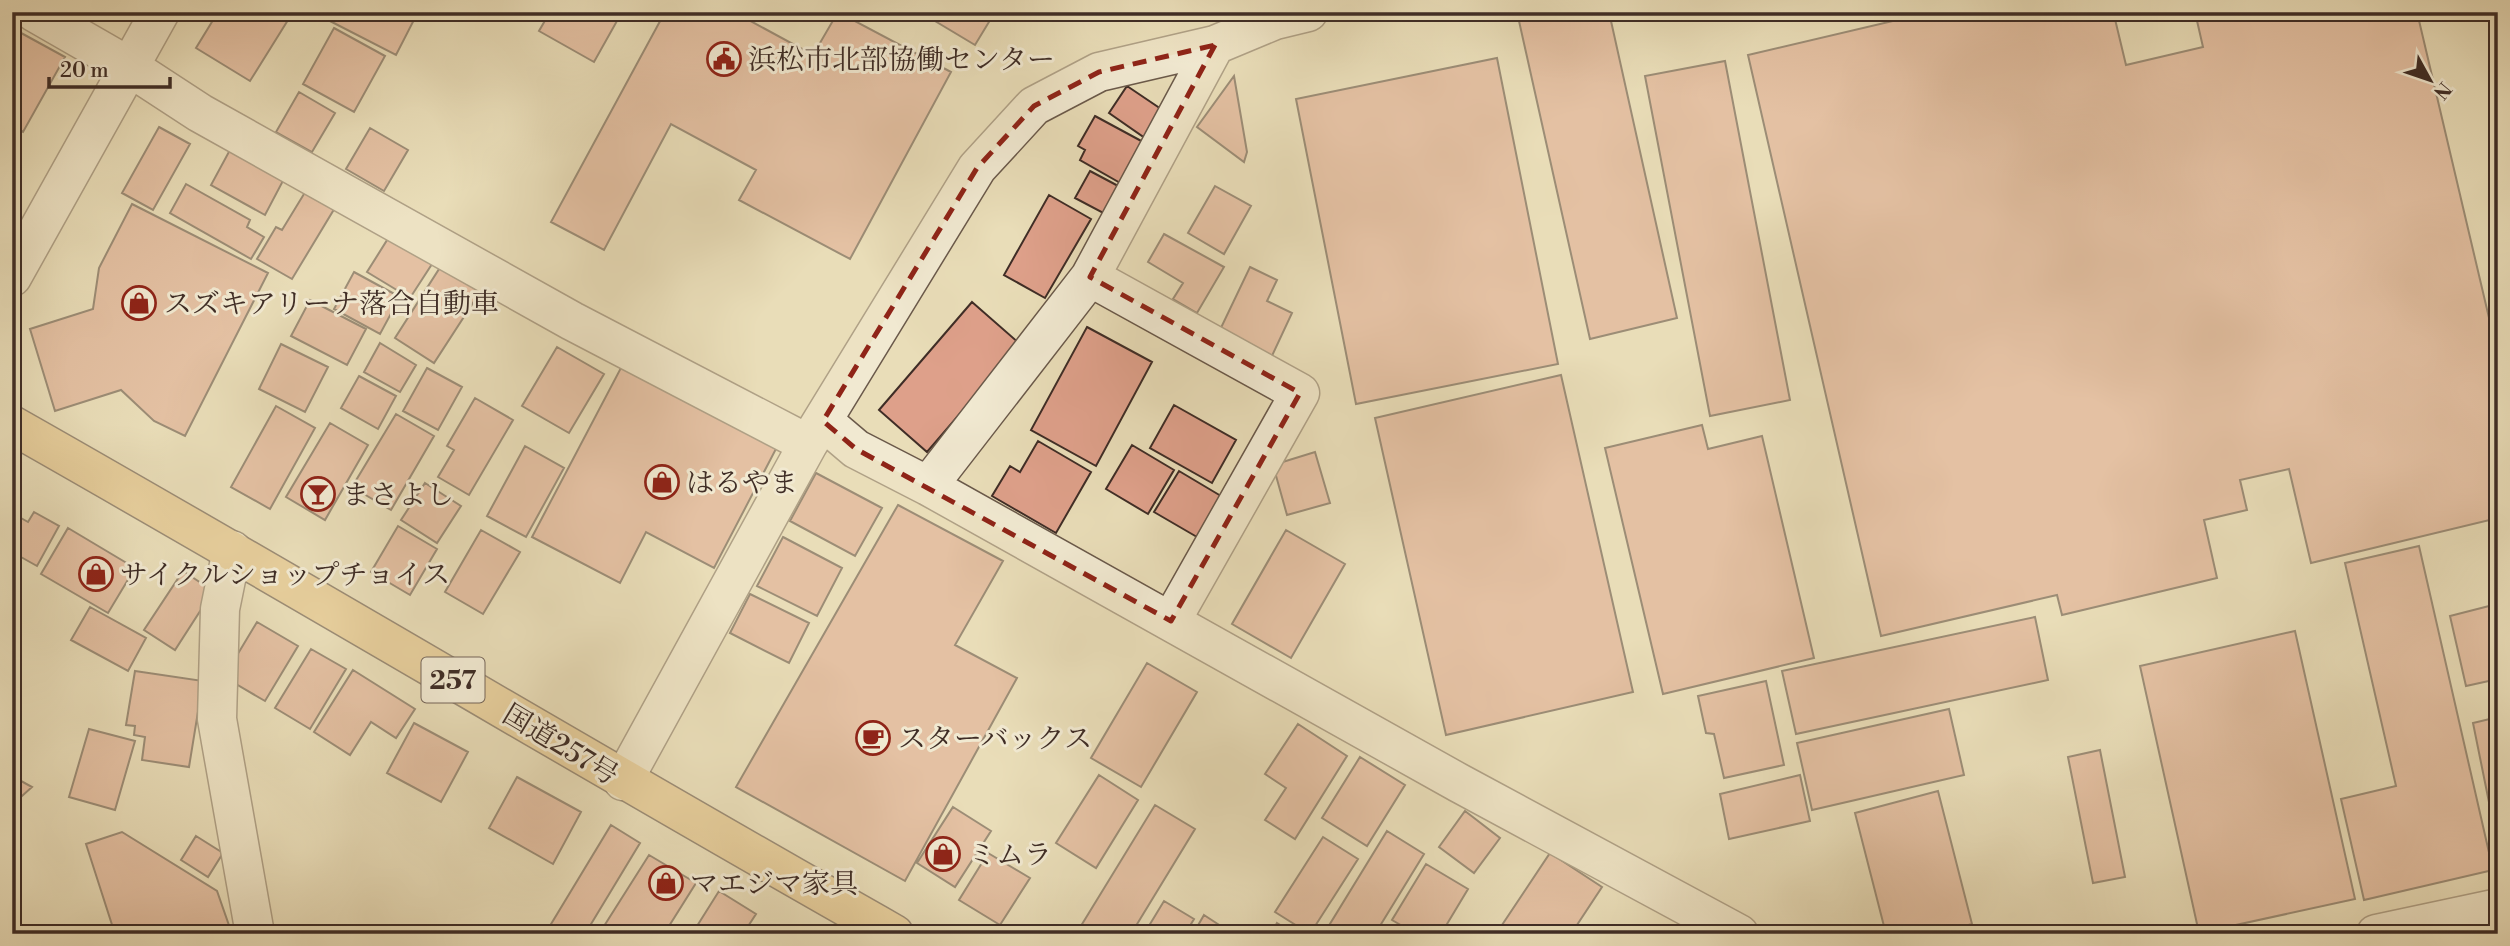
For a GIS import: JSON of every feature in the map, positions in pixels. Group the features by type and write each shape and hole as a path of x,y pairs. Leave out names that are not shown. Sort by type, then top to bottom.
{"highway":[{"name":"国道257号","path":"12,425 232,550 623,781 894,934"}],"street":[{"path":"34,12 128,66 200,113 572,321 856,449 928,486 1459,783 1739,934"},
{"path":"12,277 160,12"},
{"path":"623,781 816,433 977,168 1034,106 1100,72 1215,44 1275,20 1308,12"},
{"path":"928,486 1090,277 1215,44"},
{"path":"1090,277 1300,393 1171,621"},
{"path":"232,550 220,609 217,719 255,934"},
{"path":"2376,934 2420,930 2498,908"}],"highlighted area":[{"path":"1215,45 1090,277 1300,393 1171,621 856,449 823,421 977,168 1034,106 1099,72"}],"building":[{"path":"218,12 293,12 250,81 196,48"},
{"path":"330,12 418,12 396,55 326,19"},
{"path":"550,12 622,12 594,62 539,31"},
{"path":"665,12 734,12 813,55 838,12 951,72 850,259 739,200 756,170 671,124 604,250 551,222"},
{"path":"920,12 995,12 975,45"},
{"path":"1555,12 1609,12 1677,318 1590,339 1519,21"},
{"path":"1931,12 2107,12 2114,15 2126,65 2203,47 2195,12 2417,12 2498,356 2498,518 2311,563 2289,469 2240,480 2247,510 2204,520 2217,578 2062,615 2057,595 1881,636 1748,55"},
{"path":"12,28 65,57 23,132 12,126"},
{"path":"334,28 385,56 354,112 303,84"},
{"path":"1497,58 1558,364 1356,404 1296,99"},
{"path":"1725,61 1790,400 1710,416 1645,76"},
{"path":"1234,76 1247,152 1244,162 1197,127"},
{"path":"1127,86 1164,111 1145,138 1109,113"},
{"path":"299,92 335,113 312,152 276,132"},
{"path":"1095,116 1145,143 1122,184 1080,160 1085,150 1078,146"},
{"path":"159,127 190,144 153,210 122,193"},
{"path":"370,128 408,150 384,191 346,169"},
{"path":"231,148 285,177 265,215 211,185"},
{"path":"1090,171 1122,188 1107,215 1075,198"},
{"path":"186,184 250,220 247,227 264,237 251,259 170,213"},
{"path":"1215,186 1251,206 1224,254 1188,233"},
{"path":"307,189 336,206 292,279 257,259 276,227 282,230"},
{"path":"1049,195 1091,219 1045,298 1004,275"},
{"path":"132,204 268,273 185,436 154,421 121,390 55,411 30,329 93,309 99,268"},
{"path":"1164,234 1224,267 1197,313 1173,299 1183,283 1148,262"},
{"path":"389,237 432,264 410,298 367,272"},
{"path":"441,266 480,292 434,363 395,338"},
{"path":"1250,267 1277,280 1267,301 1292,313 1271,358 1218,334"},
{"path":"354,272 400,297 380,334 334,309"},
{"path":"310,300 366,329 347,365 291,336"},
{"path":"972,302 1020,344 927,452 879,410"},
{"path":"1087,327 1152,362 1096,466 1031,430"},
{"path":"380,343 416,365 400,392 364,372"},
{"path":"281,344 328,367 305,412 259,389"},
{"path":"557,347 604,374 569,433 522,406"},
{"path":"623,364 778,445 714,568 646,532 620,583 532,537"},
{"path":"427,368 462,387 438,430 403,411"},
{"path":"1561,375 1633,692 1446,735 1375,418"},
{"path":"359,376 396,396 378,429 341,408"},
{"path":"475,398 513,420 469,495 438,477 454,450 447,446"},
{"path":"1174,405 1236,440 1212,483 1150,448"},
{"path":"276,406 315,428 270,509 231,487"},
{"path":"396,414 434,436 391,510 352,487"},
{"path":"330,423 368,445 325,520 286,497"},
{"path":"1702,425 1708,449 1762,436 1814,658 1663,694 1605,448"},
{"path":"1038,441 1091,472 1056,533 992,496 1010,466 1020,472"},
{"path":"1132,445 1174,470 1148,514 1106,489"},
{"path":"525,446 564,468 526,537 487,516"},
{"path":"1315,452 1330,503 1287,515 1273,465"},
{"path":"1179,471 1221,496 1197,537 1154,512"},
{"path":"816,473 882,508 855,556 790,521"},
{"path":"425,483 461,506 437,543 401,520"},
{"name":"スターバックス","path":"898,505 1003,561 955,645 1017,678 905,881 736,787"},
{"path":"34,512 59,526 37,566 12,552 12,513 28,522"},
{"path":"398,526 437,549 410,595 371,572"},
{"path":"68,528 135,568 108,613 41,574"},
{"path":"481,530 520,552 483,614 445,592"},
{"path":"1286,530 1345,564 1291,658 1232,624"},
{"path":"783,537 842,568 817,616 757,586"},
{"path":"2419,546 2493,870 2364,900 2341,799 2396,786 2345,563"},
{"path":"183,571 213,591 175,650 144,630"},
{"path":"750,594 809,623 789,663 730,633"},
{"path":"2493,605 2498,625 2498,679 2466,686 2450,616"},
{"path":"90,607 146,638 128,671 71,640"},
{"path":"2035,617 2048,680 1796,734 1782,671"},
{"path":"257,622 298,646 265,701 224,677"},
{"path":"2295,631 2355,899 2199,933 2140,666"},
{"path":"311,649 346,669 310,729 275,708"},
{"path":"1147,663 1197,692 1141,787 1091,758"},
{"path":"353,670 415,709 396,738 371,722 350,755 314,732"},
{"path":"135,671 203,681 189,767 142,760 145,737 134,735 135,726 126,725"},
{"path":"1766,681 1784,765 1724,778 1714,734 1706,733 1698,696"},
{"path":"1949,709 1964,775 1812,810 1797,743"},
{"path":"2498,717 2498,821 2493,822 2473,723"},
{"path":"414,723 468,752 441,802 387,773"},
{"path":"1298,724 1347,756 1295,839 1265,820 1286,788 1265,774"},
{"path":"89,729 135,741 115,810 69,797"},
{"path":"2100,750 2125,877 2093,883 2068,757"},
{"path":"1360,757 1405,785 1367,846 1322,818"},
{"path":"1099,775 1138,800 1096,868 1056,843"},
{"path":"1800,775 1810,821 1729,839 1720,794"},
{"path":"12,776 32,787 12,805"},
{"path":"517,777 581,812 553,864 489,828"},
{"path":"1938,791 1972,924 1935,934 1886,934 1855,813"},
{"path":"1155,805 1195,829 1131,934 1076,934"},
{"path":"953,807 991,831 955,887 917,863"},
{"path":"1465,811 1500,838 1474,873 1439,847"},
{"path":"611,825 640,843 585,934 545,934"},
{"path":"1387,831 1424,854 1375,934 1328,934 1325,932"},
{"path":"122,832 217,891 232,934 115,934 86,844"},
{"path":"196,836 223,853 208,877 181,860"},
{"path":"1323,837 1358,859 1310,934 1275,912"},
{"path":"988,853 1030,878 1000,925 959,900"},
{"path":"1550,853 1602,887 1571,934 1496,934"},
{"path":"649,855 696,883 664,934 599,934"},
{"path":"1426,864 1468,889 1441,934 1407,934 1409,930 1392,920"},
{"path":"719,891 756,914 743,934 692,934"},
{"path":"1164,901 1194,919 1185,934 1144,934"},
{"path":"1204,915 1233,934 1193,934"},
{"path":"1277,923 1295,934 1271,934"}],"place":[{"name":"浜松市北部協働センター","path":"724,59"},
{"name":"スズキアリーナ落合自動車","path":"139,303"},
{"name":"はるやま","path":"662,482"},
{"name":"まさよし","path":"318,494"},
{"name":"サイクルショップチョイス","path":"96,574"},
{"name":"スターバックス","path":"873,738"},
{"name":"ミムラ","path":"943,854"},
{"name":"マエジマ家具","path":"666,883"}]}
